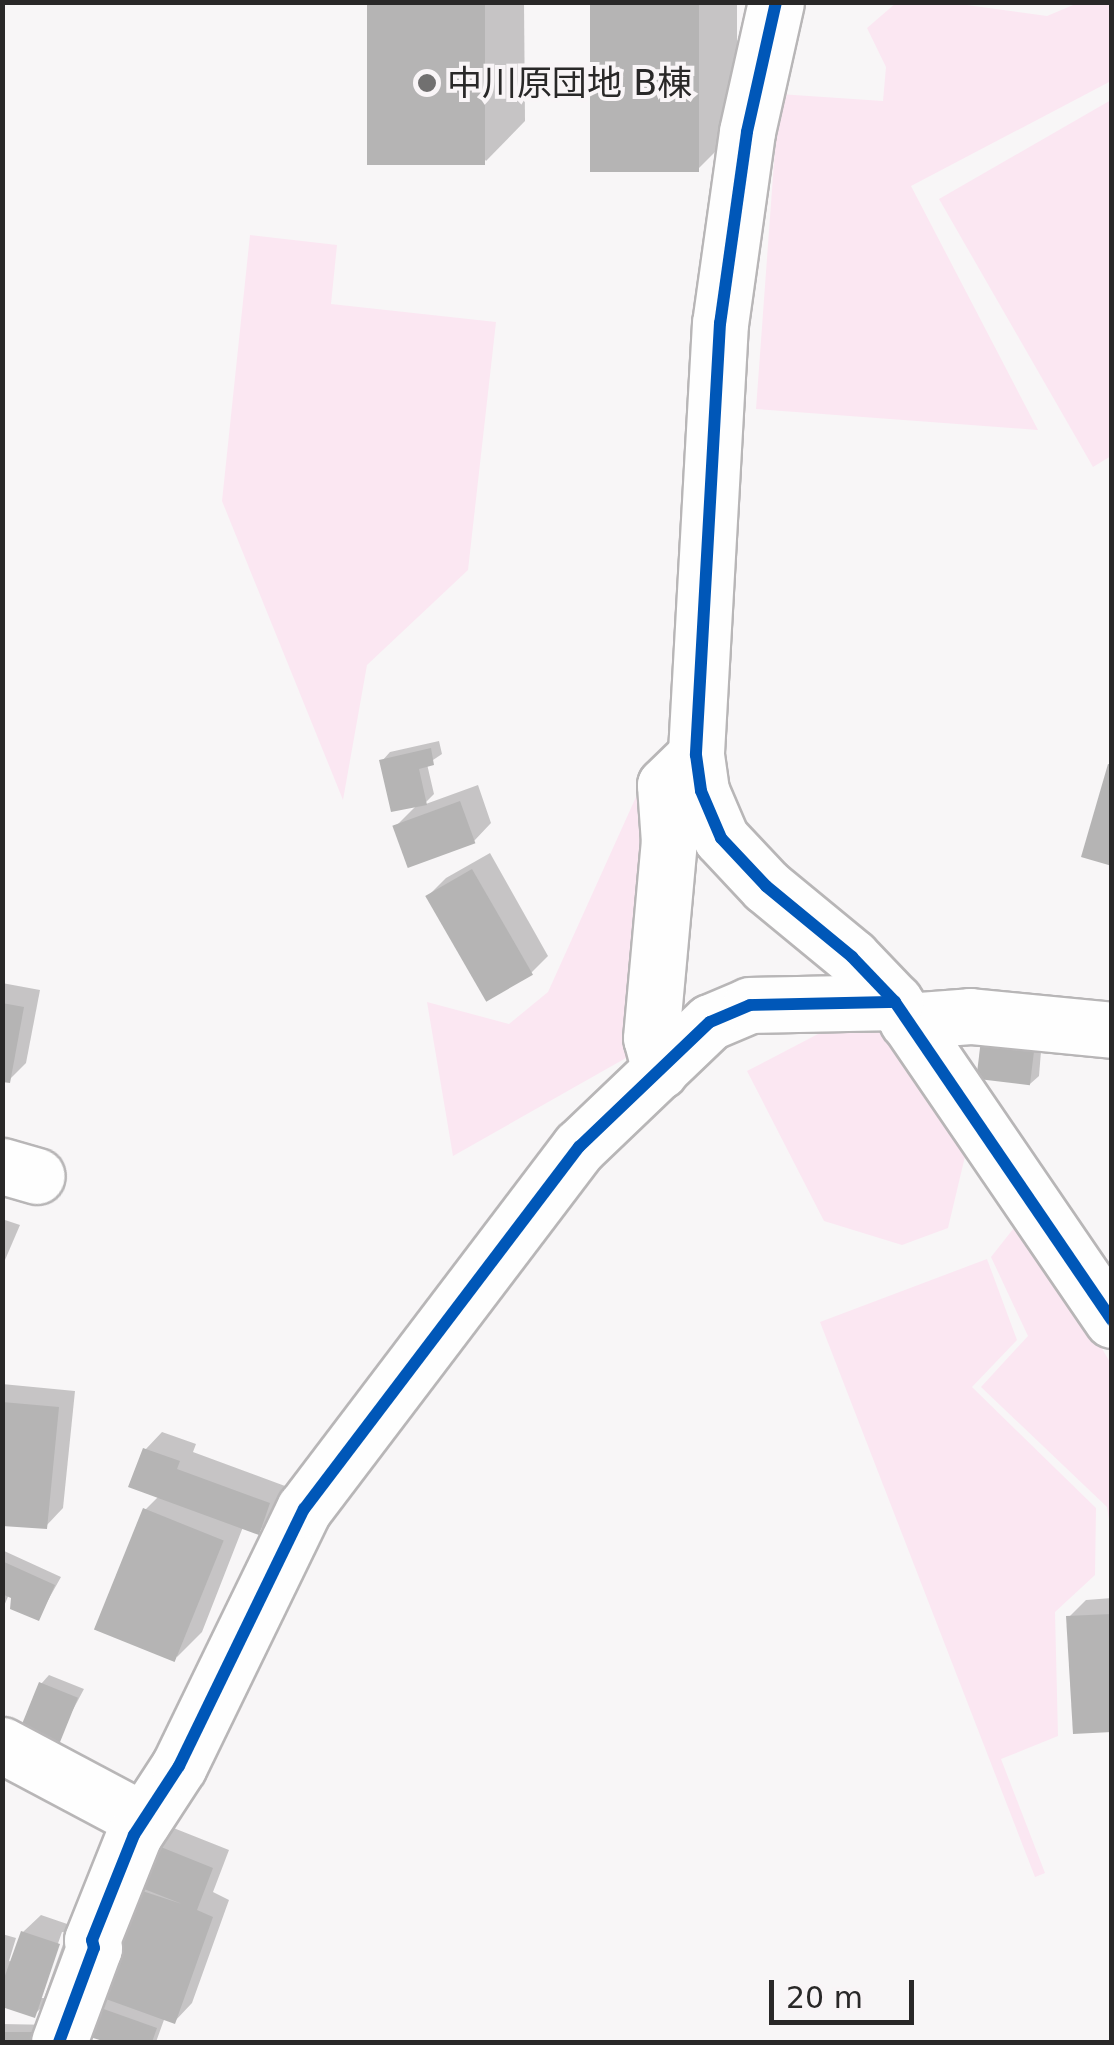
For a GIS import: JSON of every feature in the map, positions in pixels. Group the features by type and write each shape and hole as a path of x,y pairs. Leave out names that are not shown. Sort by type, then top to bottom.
{"street":[{"path":"776,2 747,132 727,260 696,755 701,791 720,838 766,886 852,957 901,1012 1112,1320"},
{"path":"660,1071 652,1038 668,842 664,785 696,755"},
{"path":"59,2042 94,1948 92,1940 137,1831 180,1766 304,1509 579,1147 710,1022 750,1005 970,1016 1112,1030"},
{"path":"2,1744 137,1831"},
{"path":"2,1785 137,1831"}],"shaded area":[{"path":"896,3 952,3 1047,16 1078,3 1111,3 1111,81 911,186 1038,430 756,409 779,94 883,101 886,67 867,28"},
{"path":"1111,100 1111,456 1093,467 939,199"},
{"path":"250,235 337,245 331,304 496,322 468,570 367,665 343,800 222,501"},
{"path":"636,797 652,804 633,1054 453,1156 427,1002 509,1024 548,992"},
{"path":"889,997 967,1148 948,1228 902,1245 824,1221 747,1071"},
{"path":"1024,1215 1111,1364 1111,1533 1107,1507 981,1387 1028,1336 991,1257"},
{"path":"987,1259 1017,1340 972,1387 1096,1508 1095,1575 1055,1612 1058,1736 1001,1759 1045,1873 1035,1877 820,1322"}],"building":[{"name":"中川原団地 B棟","path":"367,2 485,2 485,165 367,165"},
{"path":"590,2 699,2 699,172 590,172"},
{"path":"431,748 434,765 419,769 427,805 391,812 379,760"},
{"path":"1108,764 1112,765 1112,866 1081,857"},
{"path":"460,801 475,843 408,868 392,826"},
{"path":"472,869 533,975 486,1002 425,896"},
{"path":"2,1003 24,1007 10,1083 2,1082"},
{"path":"981,1040 1035,1047 1030,1085 976,1079"},
{"path":"2,1402 59,1407 47,1529 2,1526"},
{"path":"143,1448 180,1461 177,1469 270,1503 259,1535 128,1487"},
{"path":"143,1508 224,1541 175,1662 94,1629"},
{"path":"2,1561 55,1585 39,1621 10,1609 11,1598 2,1594"},
{"path":"1112,1614 1112,1732 1073,1734 1066,1616"},
{"path":"39,1682 78,1698 57,1749 18,1733"},
{"path":"146,1841 213,1868 197,1910 213,1917 175,2024 92,1994 130,1887 182,1904 129,1883"},
{"path":"21,1931 60,1944 35,2018 2,2007 2,1984"},
{"path":"84,2002 157,2028 152,2042 106,2042 74,2032"},
{"path":"2,2032 35,2032 35,2042 2,2042"}],"cycle path":[{"path":"776,2 747,132 720,323 696,755 701,791 721,838 766,886 852,957 895,1002 1112,1320"},
{"path":"59,2042 94,1948 92,1940 134,1835 179,1766 304,1509 579,1147 710,1022 750,1005 895,1002"}],"place":[{"name":"中川原団地 B棟","path":"427,83"}]}
